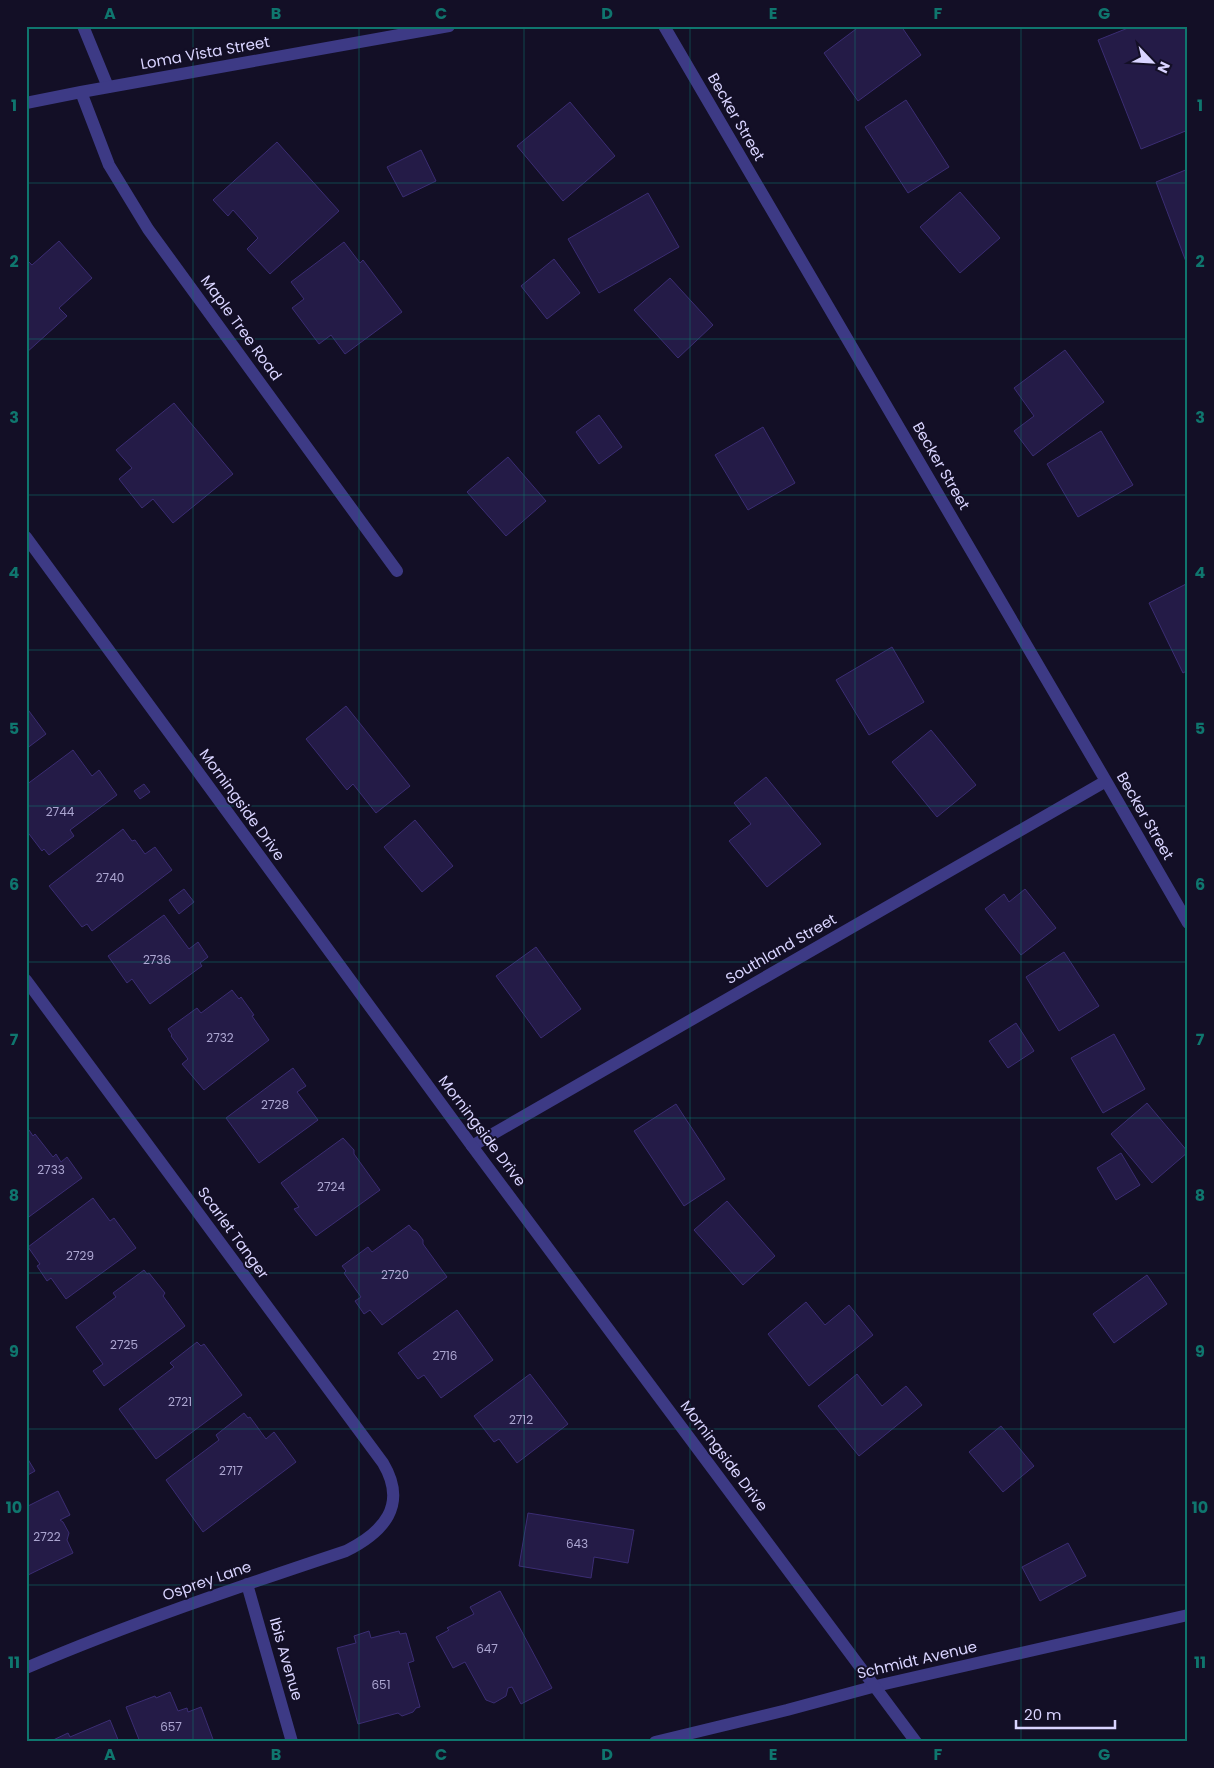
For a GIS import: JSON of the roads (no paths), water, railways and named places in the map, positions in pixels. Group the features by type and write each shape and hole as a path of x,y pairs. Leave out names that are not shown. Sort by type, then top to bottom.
{"street":[{"path":"83,26 108,87"},
{"name":"Loma Vista Street","path":"26,103 449,26"},
{"name":"Becker Street","path":"664,26 1188,923"},
{"name":"Maple Tree Road","path":"80,92 109,165 148,229 397,571"},
{"name":"Morningside Drive","path":"26,537 472,1146 916,1742"},
{"name":"Southland Street","path":"472,1146 1106,781"},
{"name":"Scarlet Tanger","path":"26,980 383,1463 390,1474 392,1488 390,1514"},
{"name":"Osprey Lane","path":"26,1668 79,1645 156,1616 354,1547 373,1535 390,1514"},
{"name":"Ibis Avenue","path":"248,1584 292,1742"},
{"name":"Schmidt Avenue","path":"655,1742 788,1710 876,1686 1188,1615"}]}
